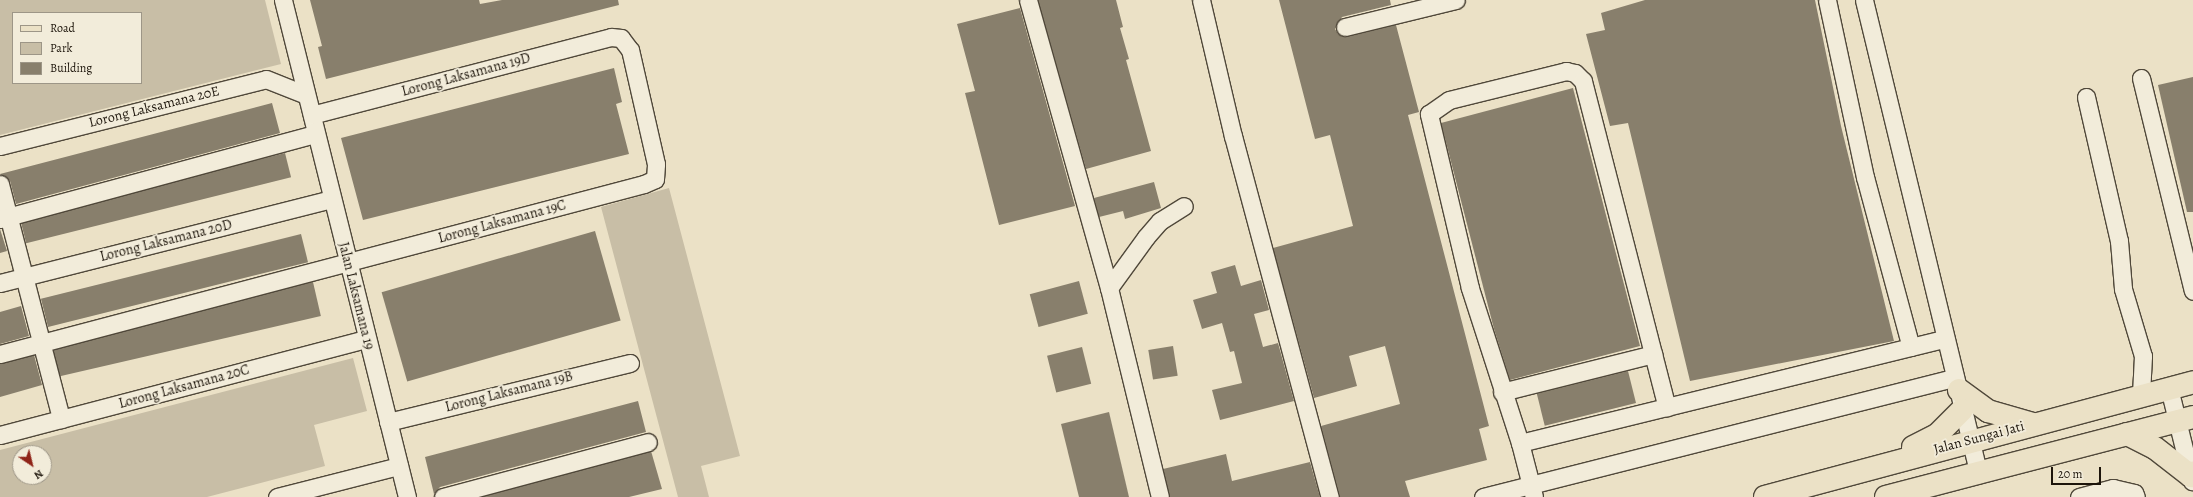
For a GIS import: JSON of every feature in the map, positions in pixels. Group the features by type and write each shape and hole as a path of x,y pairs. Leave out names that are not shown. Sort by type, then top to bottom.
{"main road":[{"name":"Jalan Sungai Jati","path":"1765,497 1970,440 2193,382"},
{"path":"1873,468 1937,435 1959,392 1988,411 2033,424"},
{"path":"1886,497 1979,474 2185,419"},
{"path":"2127,434 2155,448 2192,477"}],"street":[{"name":"Jalan Laksamana 19","path":"283,0 406,497"},
{"path":"1028,0 1109,288 1160,497"},
{"path":"1201,0 1233,136 1330,497"},
{"path":"1345,27 1456,0"},
{"path":"1827,0 1865,177 1911,347"},
{"path":"1864,0 1945,339 1979,474"},
{"name":"Lorong Laksamana 19D","path":"312,115 611,37 622,38 630,50 656,164 655,179"},
{"path":"1532,491 1520,443 1502,392 1470,288 1429,114 1436,106 1456,98 1566,71 1575,73 1583,81 1667,407"},
{"path":"2141,78 2193,291"},
{"name":"Lorong Laksamana 20E","path":"0,146 266,79 306,94"},
{"path":"2086,97 2119,241 2123,289 2144,356 2141,395"},
{"path":"4,218 316,134"},
{"name":"Lorong Laksamana 19C","path":"0,354 348,263 655,179"},
{"path":"0,184 4,218 23,277 61,419"},
{"name":"Lorong Laksamana 20D","path":"0,283 332,199"},
{"path":"1109,288 1146,237 1160,221 1184,206"},
{"name":"Lorong Laksamana 20C","path":"0,435 367,339"},
{"path":"1520,443 1945,339"},
{"path":"1502,392 1653,354"},
{"name":"Lorong Laksamana 19B","path":"388,422 630,363"},
{"path":"2169,388 2185,419 2192,477"},
{"path":"1483,497 1532,491 1959,392"},
{"path":"443,497 648,442"},
{"path":"277,497 399,466"},
{"path":"2079,497 2113,488 2134,493 2136,497"}],"green space":[{"path":"0,0 265,0 281,64 0,135"},
{"path":"669,188 740,456 701,466 709,497 678,497 601,207"},
{"path":"353,358 367,411 314,425 325,466 207,497 0,497 0,450 12,447 12,485 52,485 52,445 19,445"}],"building":[{"path":"310,0 479,0 480,4 502,0 618,0 619,5 326,79 318,47 322,46"},
{"path":"1038,0 1116,0 1123,27 1120,28 1129,59 1126,60 1151,151 1086,169"},
{"path":"1279,0 1390,0 1391,5 1342,17 1335,29 1338,34 1347,37 1396,25 1419,112 1408,115 1489,426 1479,429 1487,460 1405,481 1410,497 1340,497 1321,426 1400,404 1385,346 1349,356 1357,386 1314,398 1273,248 1353,226 1330,135 1315,139"},
{"path":"1645,0 1815,0 1841,126 1894,341 1690,381 1628,123 1610,126 1586,34 1605,30 1601,13"},
{"path":"1020,8 1075,206 999,225 965,93 975,91 957,24"},
{"path":"614,68 622,102 616,104 629,154 363,220 341,138"},
{"path":"2193,77 2193,212 2187,212 2158,85"},
{"path":"1573,88 1640,346 1510,380 1494,329 1441,123"},
{"path":"272,103 280,133 16,204 10,181 0,174"},
{"path":"285,153 291,177 26,243 20,219"},
{"path":"1154,182 1161,208 1125,219 1123,211 1099,217 1094,198"},
{"path":"0,229 7,251 0,253"},
{"path":"595,231 621,320 407,382 382,292"},
{"path":"301,234 308,262 48,327 41,299"},
{"path":"1235,265 1241,286 1261,280 1269,310 1254,314 1263,347 1278,343 1294,401 1220,420 1212,390 1242,383 1234,351 1230,352 1222,323 1202,329 1193,300 1217,293 1211,272"},
{"path":"1079,281 1088,314 1039,327 1030,294"},
{"path":"313,282 321,316 59,377 51,343"},
{"path":"21,306 29,336 0,344 0,312"},
{"path":"1173,346 1178,376 1153,380 1148,350"},
{"path":"1082,347 1091,384 1056,393 1047,356"},
{"path":"34,355 42,385 0,397 0,364"},
{"path":"1628,371 1636,403 1545,426 1537,394"},
{"path":"638,401 646,432 440,487 434,494 425,457"},
{"path":"1109,412 1129,497 1079,497 1061,424"},
{"path":"651,451 662,489 629,497 482,497"},
{"path":"1226,454 1232,481 1310,462 1320,497 1170,497 1163,469"}]}
